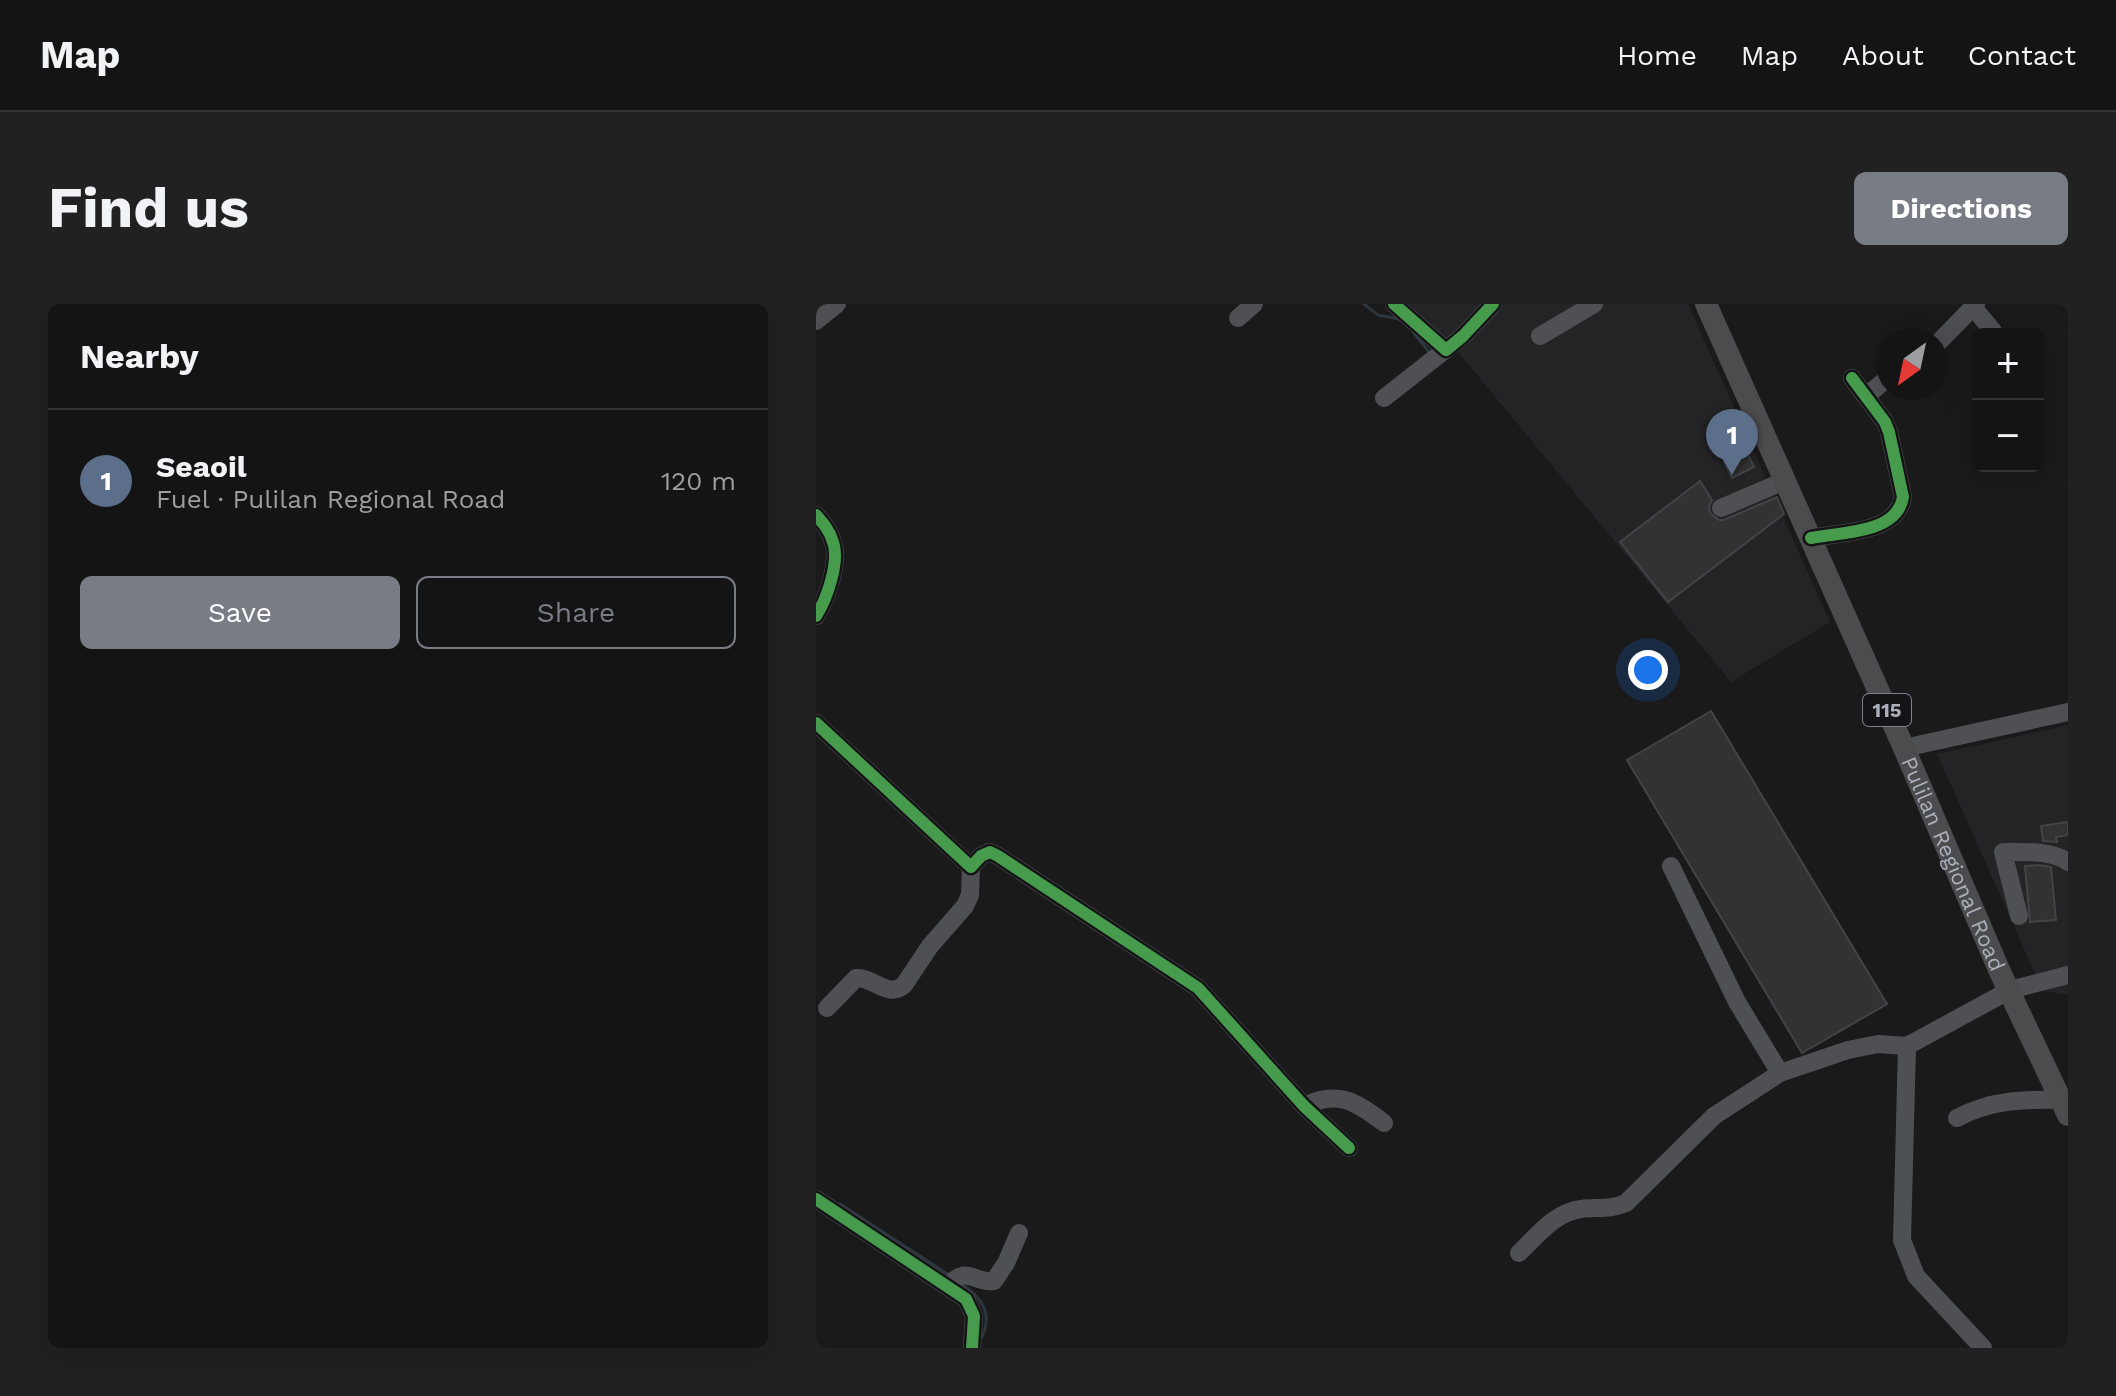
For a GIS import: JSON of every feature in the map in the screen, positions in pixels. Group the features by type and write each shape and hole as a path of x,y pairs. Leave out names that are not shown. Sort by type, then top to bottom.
{"main road":[{"name":"Pulilan Regional Road","path":"1706,304 2000,972 2064,1108"}],"street":[{"path":"1238,318 1254,304"},
{"path":"1394,304 1446,350"},
{"path":"1384,398 1463,336 1493,304"},
{"path":"1540,336 1594,304"},
{"path":"816,321 835,305"},
{"path":"1948,333 1974,306 1991,328"},
{"path":"1811,538 1876,526 1888,522 1902,508 1903,497 1889,432 1852,378"},
{"path":"1866,396 1876,388"},
{"path":"1721,508 1784,481"},
{"path":"816,515 827,528 834,544 835,557 816,616"},
{"path":"1904,748 2068,712"},
{"path":"816,723 971,867"},
{"path":"827,1008 856,978 864,977 889,991 898,990 904,985 930,946 965,906 970,895 971,867 981,856 990,852 1198,988 1304,1106 1349,1148"},
{"path":"2019,916 2003,852 2030,852 2059,857 2068,862"},
{"path":"1671,866 1737,1002 1780,1073"},
{"path":"1519,1253 1561,1214 1581,1209 1614,1209 1626,1203 1714,1116 1780,1073 1848,1050 1878,1044 1907,1046 2010,990 2068,975"},
{"path":"1907,1046 1902,1240 1916,1276 1983,1348"},
{"path":"1304,1106 1319,1099 1351,1101 1384,1123"},
{"path":"1957,1118 1995,1103 2021,1100 2064,1108"},
{"path":"816,1199 948,1286 971,1305 974,1316 972,1348"},
{"path":"948,1286 956,1277 963,1275 989,1283 994,1281 1019,1233"}],"shaded area":[{"path":"1404,304 1688,304 1830,622 1731,682 1459,353"},
{"path":"2068,725 2068,995 2043,991 1937,754"}],"building":[{"path":"1746,451 1754,467 1732,478 1724,462"},
{"path":"1700,481 1712,500 1710,513 1719,520 1777,497 1784,514 1668,602 1620,542"},
{"path":"1711,711 1887,1004 1802,1053 1627,760"},
{"path":"2068,822 2068,835 2056,837 2057,842 2043,841 2041,826"},
{"path":"2025,866 2051,867 2056,920 2030,922"}],"waterway":[{"path":"1364,304 1378,315 1400,319"},
{"path":"1414,333 1429,352"},
{"path":"840,1204 949,1275"},
{"path":"962,1284 984,1307 986,1320 982,1337"}],"cycle path":[{"path":"1394,304 1446,350 1493,304"},
{"path":"1811,538 1879,525 1899,509 1903,497 1885,422 1852,378"},
{"path":"816,515 832,538 835,550 828,590 816,616"},
{"path":"816,723 971,867 981,856 990,852 998,856 1198,988 1304,1106 1349,1148"},
{"path":"816,1199 966,1299 974,1316 972,1348"}],"place":[{"name":"Seaoil","path":"1732,475"}]}
